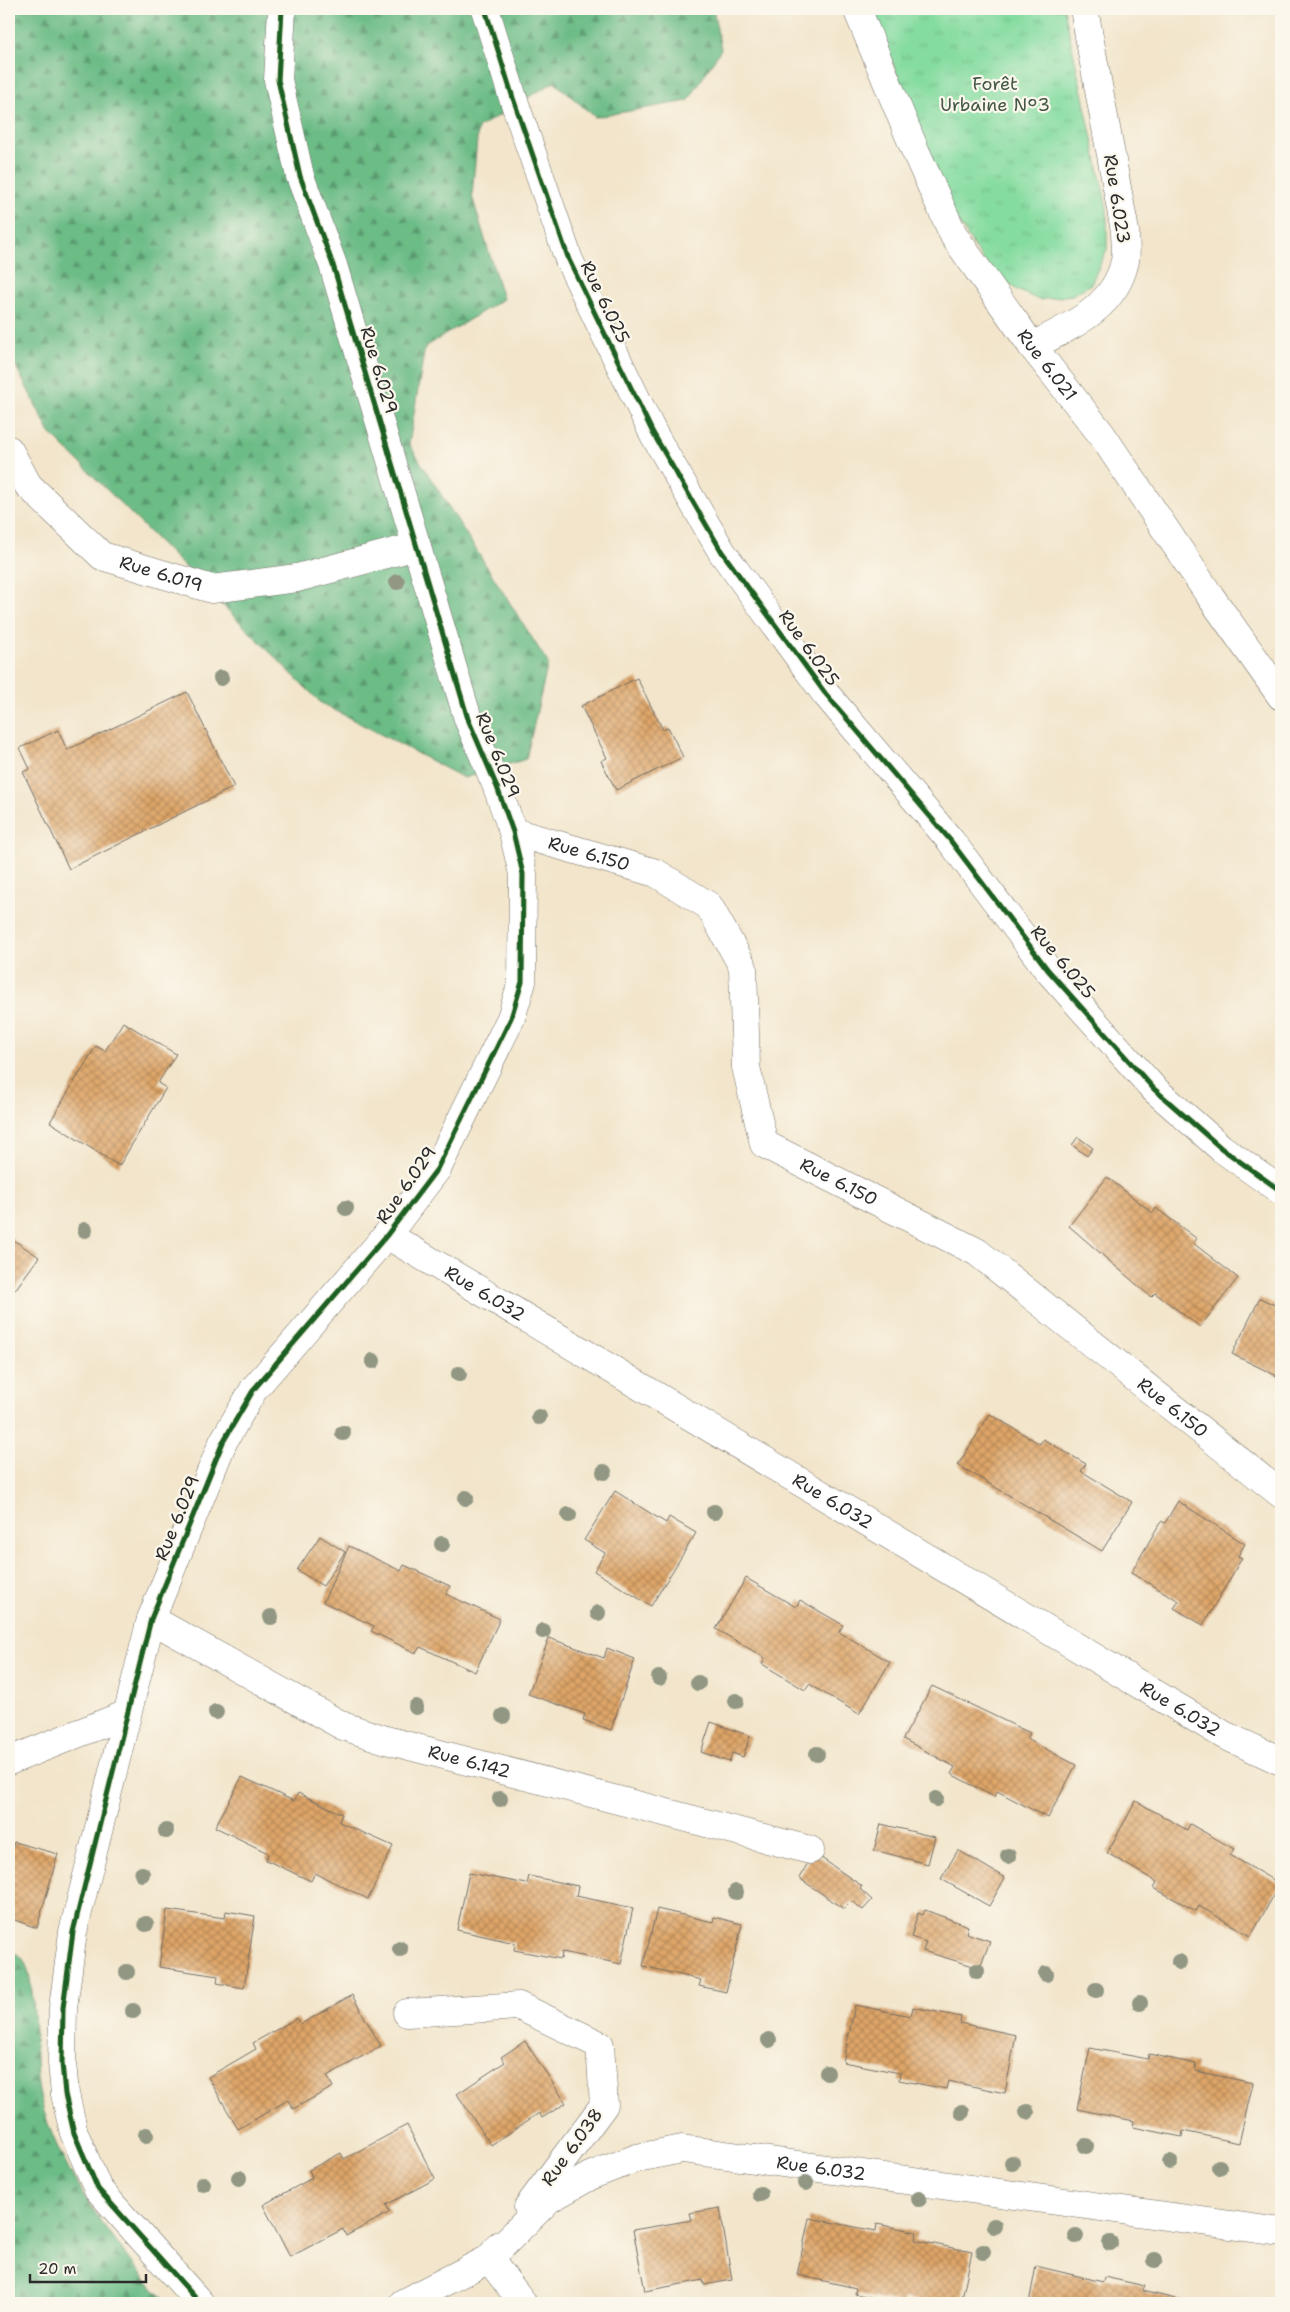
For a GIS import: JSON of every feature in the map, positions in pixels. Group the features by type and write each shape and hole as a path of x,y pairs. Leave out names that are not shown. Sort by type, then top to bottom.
{"street":[{"name":"Rue 6.029","path":"200,2303 98,2189 74,2133 65,2094 62,2063 63,2008 73,1932 151,1620 222,1442 254,1389 387,1235 437,1170 511,1018 522,982 524,929 523,874 512,832 490,767 468,719 333,264 300,176 278,80 282,9"},
{"name":"Rue 6.025","path":"484,9 569,260 653,433 722,552 825,693 950,840 1048,970 1154,1089 1221,1148 1281,1191"},
{"name":"Rue 6.021","path":"858,9 915,150 954,236 1032,346 1102,435 1208,593 1281,696"},
{"name":"Rue 6.023","path":"1032,346 1083,320 1102,304 1118,284 1126,260 1125,231 1084,9"},
{"name":"Rue 6.019","path":"9,450 28,485 102,556 212,589 297,578 417,546"},
{"name":"Rue 6.150","path":"512,832 656,873 709,906 744,967 746,1067 764,1144 977,1252 1281,1494"},
{"name":"Rue 6.032","path":"387,1235 1224,1735 1281,1761"},
{"name":"Rue 6.142","path":"151,1620 343,1726 386,1740 810,1850"},
{"path":"9,1761 127,1714"},
{"name":"Rue 6.038","path":"407,2013 519,2006 600,2045 604,2105 489,2260"},
{"name":"Rue 6.032","path":"403,2303 489,2260 549,2199 592,2175 637,2158 682,2149 1281,2232"},
{"path":"489,2260 523,2303"}],"green space":[{"path":"9,9 713,9 721,49 688,101 595,117 554,82 478,128 472,196 503,299 425,347 409,444 548,663 526,759 464,778 321,703 50,433 9,353"},
{"name":"Forêt Urbaine N°3","path":"871,9 1064,9 1107,208 1107,249 1091,284 1072,295 1039,300 1017,290 986,265 954,215"},
{"path":"9,1950 23,1959 28,1972 33,2002 38,2085 45,2113 56,2143 88,2202 107,2230 168,2303 9,2303"}],"building":[{"path":"637,678 663,730 668,727 683,757 616,790 601,761 607,758 581,706"},
{"path":"187,692 234,787 69,869 23,772 30,769 20,748 58,730 67,750"},
{"path":"123,1022 176,1054 158,1083 166,1088 119,1166 50,1122 96,1046 105,1051"},
{"path":"1078,1137 1093,1148 1087,1156 1072,1145"},
{"path":"1107,1177 1153,1213 1156,1208 1197,1239 1193,1243 1238,1278 1200,1327 1155,1293 1151,1297 1069,1226"},
{"path":"9,1237 39,1257 15,1290 9,1286"},
{"path":"1260,1298 1281,1308 1281,1378 1232,1354"},
{"path":"990,1414 1040,1444 1043,1439 1086,1464 1081,1471 1132,1502 1102,1551 958,1465"},
{"path":"615,1491 666,1523 669,1517 696,1533 651,1606 594,1571 605,1553 584,1540"},
{"path":"1178,1501 1245,1544 1238,1556 1242,1558 1203,1625 1174,1608 1179,1601 1131,1573 1161,1521 1165,1523"},
{"path":"320,1536 345,1552 323,1586 297,1570"},
{"path":"349,1546 401,1571 404,1565 450,1586 446,1594 500,1619 475,1672 420,1647 416,1653 371,1631 374,1626 323,1602"},
{"path":"746,1578 796,1607 800,1600 843,1625 839,1632 890,1662 859,1714 809,1684 805,1690 762,1664 765,1658 716,1629"},
{"path":"549,1638 604,1658 607,1648 635,1659 611,1730 583,1720 585,1714 528,1694"},
{"path":"932,1686 1030,1733 1027,1739 1076,1765 1048,1818 997,1791 994,1797 951,1774 955,1767 903,1739"},
{"path":"711,1722 750,1736 743,1757 732,1753 729,1762 701,1752"},
{"path":"242,1777 294,1801 298,1793 342,1814 339,1822 393,1846 368,1899 315,1873 311,1881 266,1860 268,1853 215,1827"},
{"path":"1136,1801 1187,1830 1190,1824 1234,1849 1230,1855 1280,1884 1251,1936 1199,1906 1196,1911 1154,1888 1157,1882 1107,1853"},
{"path":"881,1824 935,1837 928,1864 874,1850"},
{"path":"14,1842 58,1854 37,1928 9,1918 9,1858"},
{"path":"958,1850 1005,1878 989,1906 941,1879"},
{"path":"814,1853 862,1886 860,1889 872,1900 863,1910 852,1901 844,1909 799,1878"},
{"path":"469,1873 527,1884 529,1876 578,1886 576,1896 633,1908 621,1964 562,1952 561,1959 514,1950 515,1943 457,1930"},
{"path":"657,1909 713,1922 714,1917 742,1924 726,1992 699,1986 701,1980 643,1966"},
{"path":"167,1910 225,1918 226,1911 255,1916 244,1988 217,1983 218,1976 159,1967"},
{"path":"925,1910 968,1926 966,1933 990,1941 980,1968 923,1951 926,1942 911,1937 918,1913 923,1915"},
{"path":"352,1995 381,2046 327,2076 333,2087 293,2109 288,2100 238,2129 208,2077 256,2049 253,2043 297,2018 301,2024"},
{"path":"855,2005 911,2016 913,2007 961,2017 960,2023 1016,2035 1005,2093 948,2081 946,2089 899,2080 900,2073 843,2062"},
{"path":"525,2041 566,2103 542,2118 539,2113 491,2145 457,2094 505,2062 501,2057"},
{"path":"1090,2048 1148,2059 1149,2054 1196,2064 1195,2071 1253,2083 1239,2143 1183,2131 1182,2137 1133,2127 1134,2121 1077,2109"},
{"path":"407,2125 435,2179 386,2205 390,2212 346,2236 343,2229 290,2257 263,2205 312,2178 309,2170 341,2153 344,2159"},
{"path":"720,2208 732,2280 704,2285 703,2280 645,2291 633,2230 692,2220 690,2213"},
{"path":"809,2218 876,2231 877,2224 917,2232 915,2240 972,2252 961,2303 927,2303 904,2298 903,2303 899,2303 855,2294 856,2288 797,2275"},
{"path":"1036,2266 1103,2282 1104,2277 1145,2286 1143,2291 1192,2303 1029,2303"}],"cycle path":[{"path":"200,2303 98,2189 74,2133 65,2094 62,2063 63,2008 73,1932 151,1619 223,1442 254,1389 387,1235 437,1169 511,1018 522,982 523,874 513,832 497,787 468,719 333,265 300,176 278,80 282,9"},
{"path":"485,9 513,98 569,260 653,433 722,552 825,693 950,840 1048,970 1154,1089 1221,1148 1281,1191"}]}
